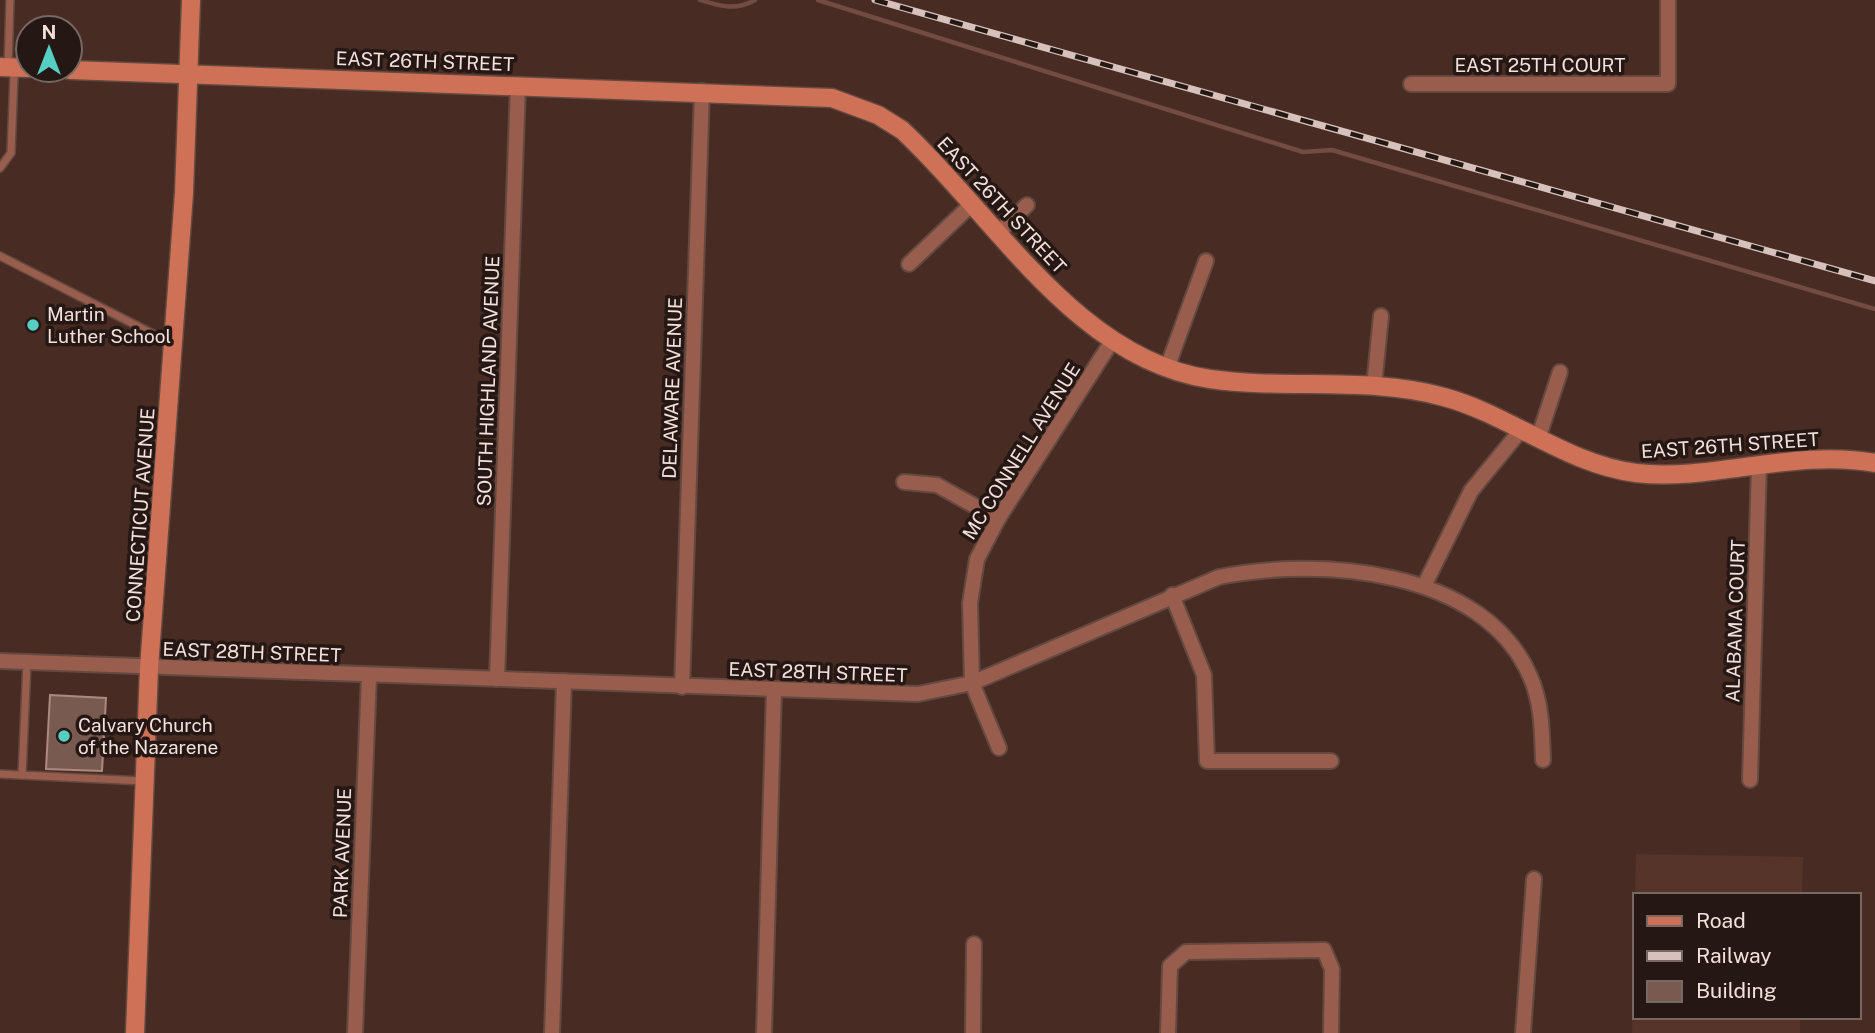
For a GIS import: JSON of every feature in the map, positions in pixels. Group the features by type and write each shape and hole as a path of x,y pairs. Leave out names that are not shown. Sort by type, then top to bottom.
{"street":[{"name":"CONNECTICUT AVENUE","path":"135,1033 149,668 173,345 191,0"},
{"name":"EAST 25TH COURT","path":"1411,84 1668,84 1668,0"},
{"name":"EAST 26TH STREET","path":"84,70 810,95 852,103 902,130 973,203 1055,294 1112,341 1167,368 1206,378 1247,384 1374,386 1410,389 1446,397 1586,461 1639,473 1840,459 1875,463"},
{"name":"SOUTH HIGHLAND AVENUE","path":"497,679 518,85"},
{"name":"DELAWARE AVENUE","path":"682,687 702,91"},
{"path":"909,264 973,203"},
{"path":"999,232 1027,205"},
{"path":"1167,368 1206,261"},
{"path":"1374,386 1381,316"},
{"name":"MC CONNELL AVENUE","path":"999,748 972,683 972,585 977,559 998,519 1112,341"},
{"path":"1538,439 1560,372"},
{"path":"1424,586 1471,491 1521,430"},
{"name":"ALABAMA COURT","path":"1749,780 1759,464"},
{"path":"904,482 937,485 998,519"},
{"name":"EAST 28TH STREET","path":"0,660 149,668 918,694 972,683 1219,577 1275,570 1381,574 1424,586 1499,631 1516,651 1538,698 1543,760"},
{"path":"1172,595 1204,675 1207,761 1331,761"},
{"name":"PARK AVENUE","path":"355,1033 369,675"},
{"path":"552,1033 564,681"},
{"path":"764,1033 774,690"},
{"path":"1523,1033 1534,879"},
{"path":"973,1033 974,944"},
{"path":"1168,1033 1170,966 1186,952 1324,950 1332,969 1331,1033"}],"lane":[{"path":"2,164 11,153 14,75 4,67 10,0"},
{"path":"0,256 173,345"},
{"path":"22,775 27,662"},
{"path":"0,774 145,781"}],"shaded area":[{"path":"1636,854 1803,857 1802,893 1635,893"},
{"path":"1633,988 1633,1019 1800,1019 1800,1033 1632,1033"}],"building":[{"name":"Calvary Church of the Nazarene","path":"50,695 106,698 102,771 46,769"}],"waterway":[{"path":"700,0 721,6 741,5 755,0"},
{"path":"818,0 1303,152 1332,150 1875,309"}],"railway":[{"path":"875,0 1875,281"}],"place":[{"name":"Martin Luther School","path":"33,325"},
{"name":"Calvary Church of the Nazarene","path":"64,736"}]}
